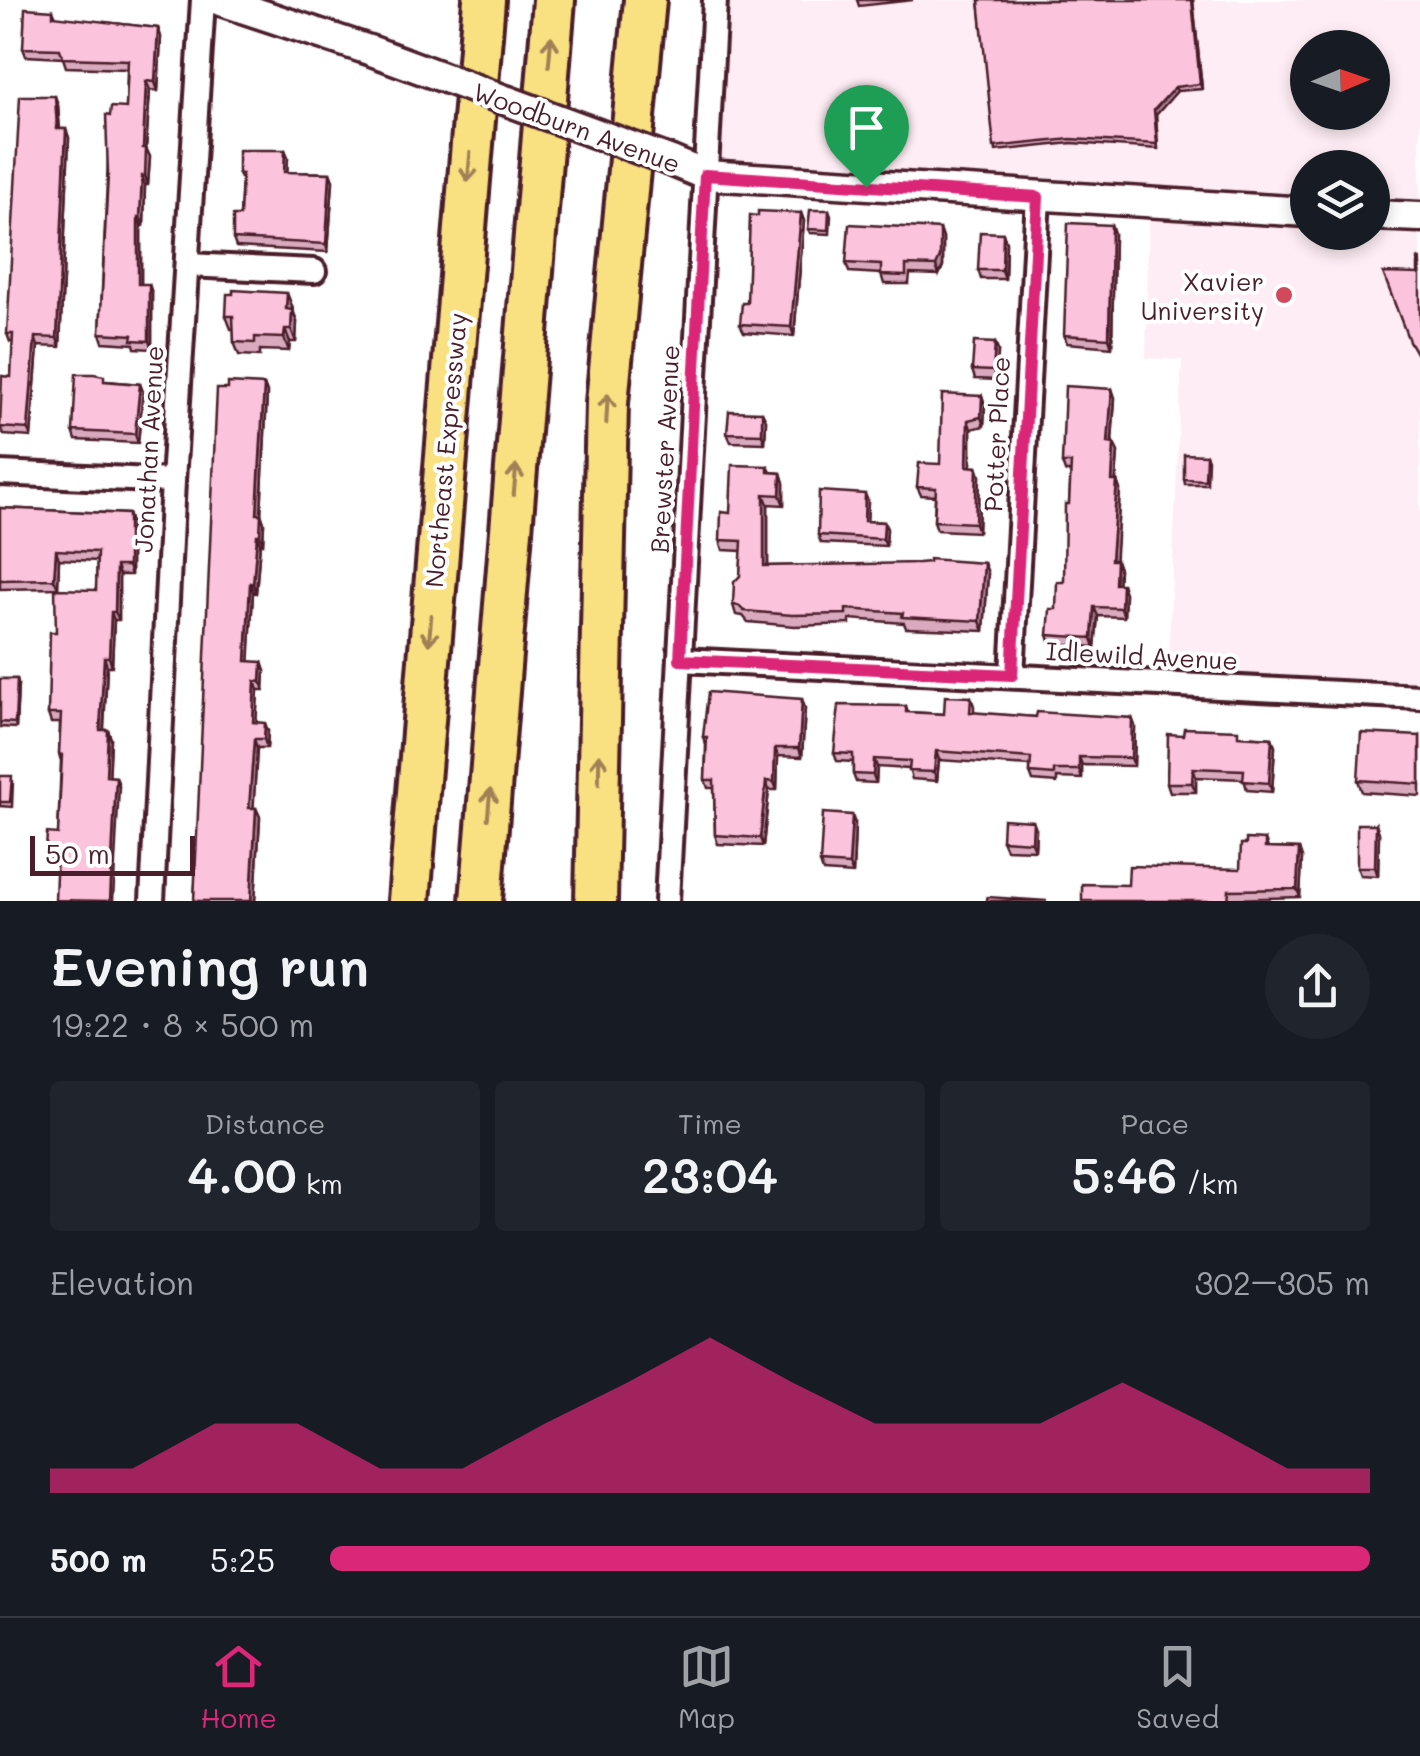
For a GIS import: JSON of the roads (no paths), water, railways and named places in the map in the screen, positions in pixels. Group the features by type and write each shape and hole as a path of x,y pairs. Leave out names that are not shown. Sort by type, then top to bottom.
{"highway":[{"name":"Northeast Expressway","path":"409,901 484,0"},
{"path":"481,901 554,0"},
{"path":"596,901 606,402 645,0"}],"street":[{"name":"Jonathan Avenue","path":"152,901 172,481 203,0"},
{"name":"Woodburn Avenue","path":"218,0 372,51 705,175 1290,211"},
{"name":"Brewster Avenue","path":"668,901 715,0"},
{"name":"Potter Place","path":"1012,675 1038,197"},
{"path":"1390,216 1420,218"},
{"path":"187,265 314,271"},
{"path":"0,473 172,481"},
{"name":"Idlewild Avenue","path":"680,660 1420,697"}],"place":[{"name":"Xavier University","path":"1284,295"}]}
